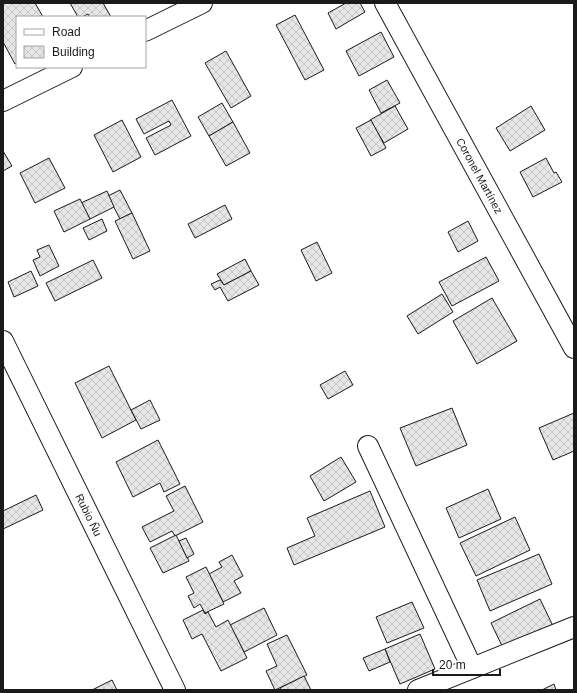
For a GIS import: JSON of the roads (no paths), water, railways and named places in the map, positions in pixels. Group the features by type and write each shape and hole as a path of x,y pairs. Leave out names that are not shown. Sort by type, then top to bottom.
{"street":[{"path":"146,31 202,3"},
{"name":"Coronel Martínez","path":"385,3 574,348"},
{"path":"3,101 70,68"},
{"name":"Rubio Ñu","path":"3,341 175,690"},
{"path":"368,446 472,668"},
{"path":"418,690 574,627"}]}
